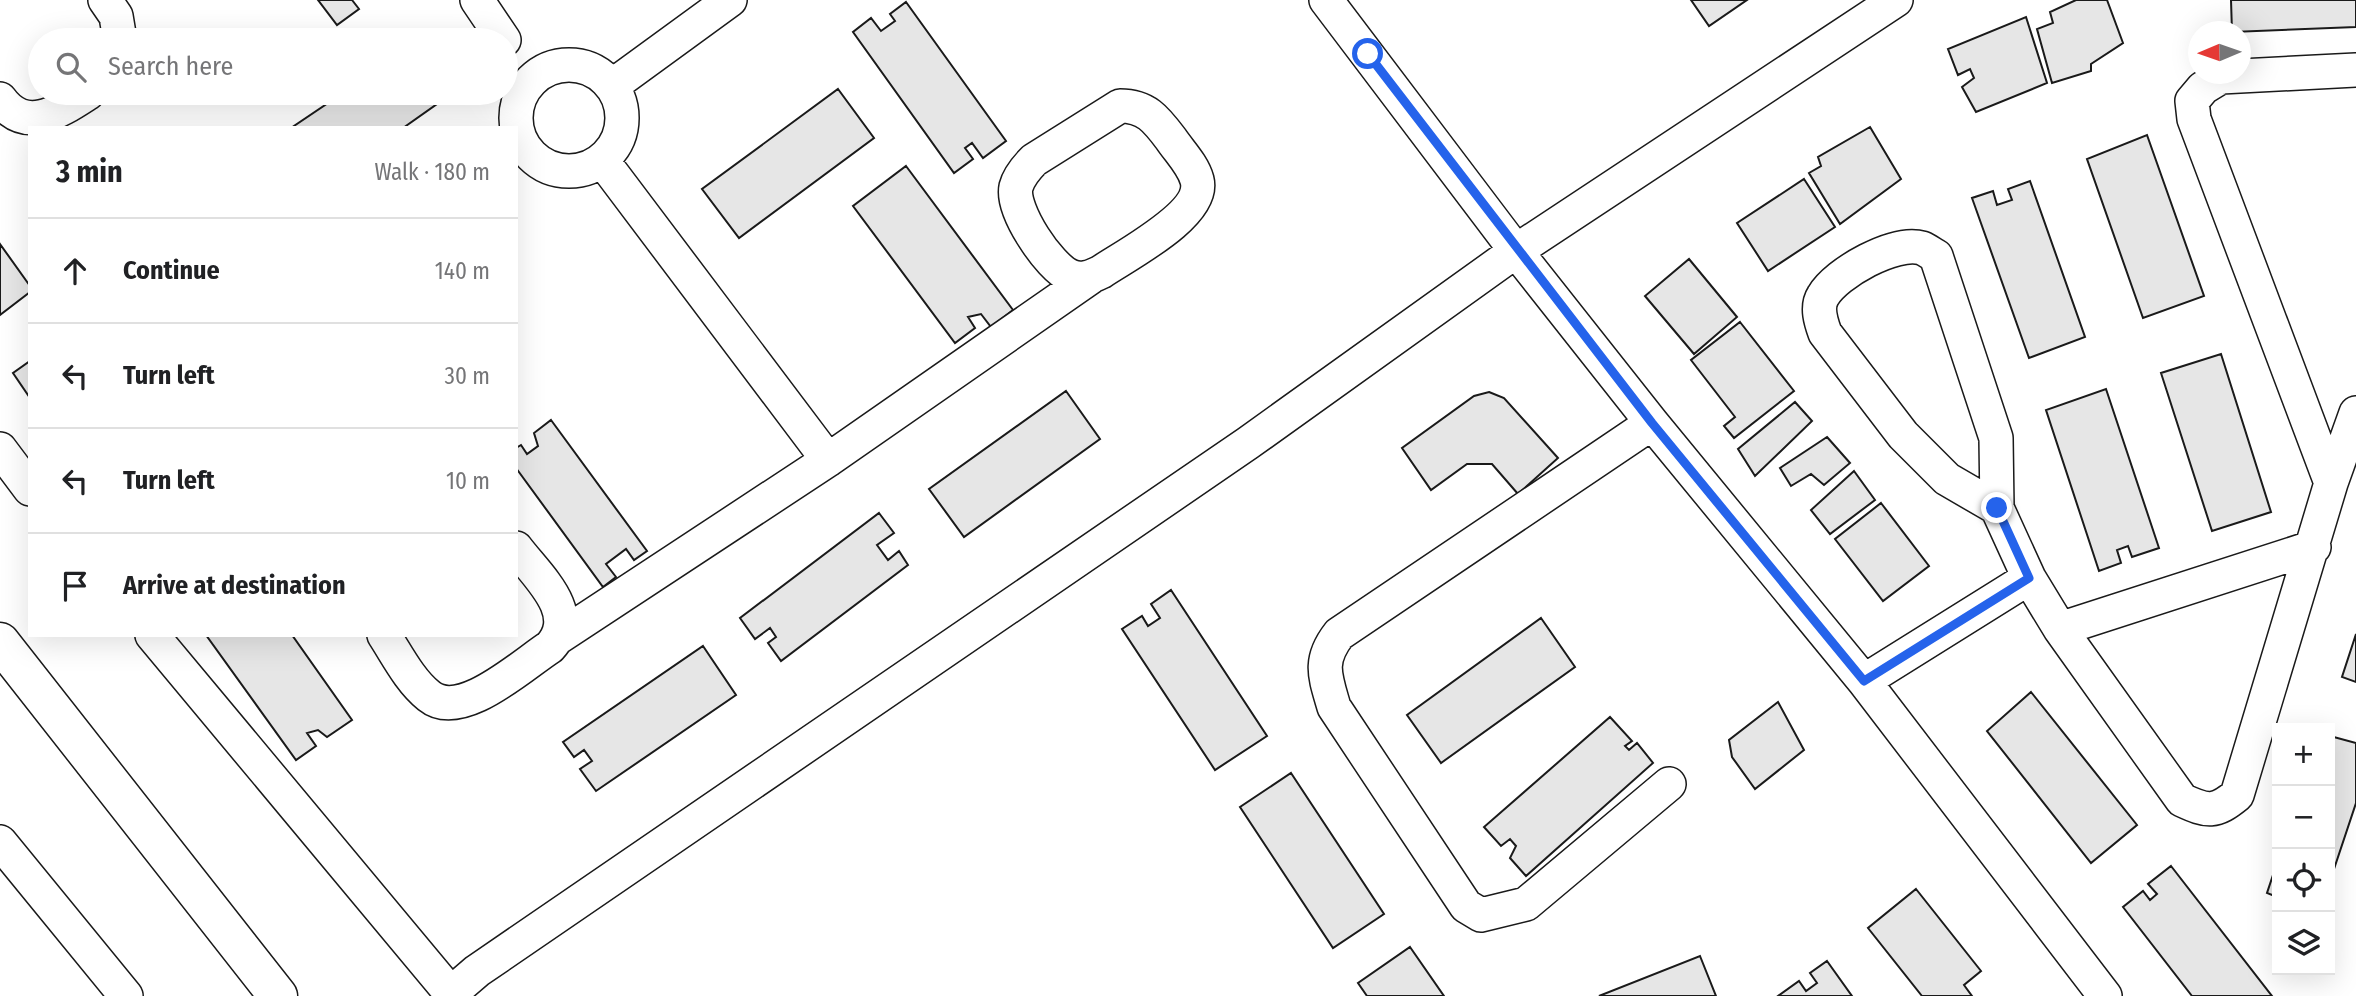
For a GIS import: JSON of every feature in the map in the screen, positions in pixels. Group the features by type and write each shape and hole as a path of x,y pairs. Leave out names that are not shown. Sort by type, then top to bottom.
{"main road":[{"path":"0,642 278,996"}],"street":[{"path":"105,0 116,16 118,28"},
{"path":"477,0 496,28"},
{"path":"612,86 730,0"},
{"path":"1326,0 1516,251 1652,423 1864,681 2105,996"},
{"path":"154,637 450,995 477,971 1248,443 1516,251 1896,0"},
{"path":"518,60 531,79"},
{"path":"518,102 531,79 546,69 564,64 582,66 599,73 612,86 620,101 620,133 602,160 587,168 570,172 552,169 520,151"},
{"path":"2332,483 2194,119 2192,101 2203,89 2221,77 2356,70"},
{"path":"0,99 14,112 40,119 69,105"},
{"path":"516,126 517,105"},
{"path":"385,637 427,695 436,701 456,704 475,696 550,646 559,637 828,460 1185,215 1196,199 1197,180 1193,171 1150,113 1136,106 1120,106 1105,112 1034,160 1022,172 1016,188 1017,205 1023,221 1059,268 1069,275 1091,277"},
{"path":"602,160 828,460"},
{"path":"1997,508 1947,478 1903,435 1825,333 1820,315 1821,298 1836,281 1878,254 1921,248 1936,256 1996,438 1997,508 2029,578 2060,629 2182,800 2203,810 2222,807 2237,795 2356,413"},
{"path":"1652,423 1339,634 1326,651 1325,676 1334,707 1465,906 1481,915 1527,904 1668,784"},
{"path":"0,449 28,485"},
{"path":"2060,629 2314,547"},
{"path":"518,551 561,610 563,624 559,637"},
{"path":"1864,681 2029,578"},
{"path":"0,842 126,996"}],"building":[{"path":"318,0 352,0 359,9 337,25"},
{"path":"1691,0 1747,0 1709,26"},
{"path":"2076,0 2107,0 2123,43 2091,64 2091,71 2052,83 2037,29 2053,23 2050,12"},
{"path":"2231,0 2356,0 2356,27 2251,31 2251,21 2232,21"},
{"path":"906,2 1006,141 983,158 972,143 965,148 973,159 954,173 853,32 871,18 881,31 895,21 890,14"},
{"path":"2026,17 2047,83 1976,112 1962,87 1974,78 1970,69 1958,75 1948,49"},
{"path":"838,89 874,138 739,238 702,189"},
{"path":"325,105 436,105 406,126 294,126"},
{"path":"1870,127 1901,179 1840,224 1809,173 1821,166 1818,157"},
{"path":"2147,135 2204,296 2143,318 2087,159"},
{"path":"906,166 1013,310 991,327 981,314 968,317 975,328 955,343 853,206"},
{"path":"1804,179 1835,227 1768,271 1737,223"},
{"path":"2030,181 2085,337 2029,358 1972,198 1993,191 1997,205 2012,200 2008,189"},
{"path":"0,244 28,283 28,294 0,315"},
{"path":"1689,259 1737,317 1694,354 1645,296"},
{"path":"1740,322 1794,391 1734,438 1724,426 1735,417 1691,360"},
{"path":"2221,354 2271,512 2212,531 2161,373"},
{"path":"28,362 28,395 13,373"},
{"path":"2106,389 2159,548 2132,557 2128,546 2117,550 2121,563 2099,571 2046,410"},
{"path":"1066,391 1100,439 964,537 929,489"},
{"path":"1489,392 1504,398 1558,458 1518,494 1492,464 1467,464 1431,490 1402,448 1474,396"},
{"path":"1795,402 1812,421 1755,476 1738,449"},
{"path":"551,420 647,551 634,560 626,549 606,564 616,577 603,587 518,471 518,447 521,445 527,454 538,446 534,433"},
{"path":"1827,437 1850,463 1824,485 1811,474 1791,486 1780,468"},
{"path":"1854,471 1875,500 1830,534 1811,510"},
{"path":"1881,503 1929,566 1883,601 1835,539"},
{"path":"879,513 894,533 877,545 888,560 899,551 908,565 781,661 768,643 776,637 770,628 755,639 740,618"},
{"path":"1171,590 1267,736 1215,770 1122,629 1142,616 1148,626 1160,618 1151,604"},
{"path":"1541,618 1575,667 1441,763 1407,715"},
{"path":"2356,634 2356,682 2342,677"},
{"path":"207,637 293,637 352,720 327,737 318,730 307,733 316,746 296,760"},
{"path":"703,646 736,695 596,791 580,769 592,761 584,750 574,757 563,742"},
{"path":"2031,692 2137,825 2091,863 1987,731"},
{"path":"1778,702 1804,750 1755,789 1732,757 1729,740"},
{"path":"1610,717 1632,741 1625,746 1629,750 1637,743 1653,763 1526,876 1510,858 1516,846 1510,839 1501,846 1484,827"},
{"path":"2335,737 2356,743 2356,803 2335,866"},
{"path":"1291,773 1384,914 1333,948 1240,807"},
{"path":"2171,866 2272,996 2192,996 2123,907 2143,891 2150,900 2157,894 2148,884"},
{"path":"2272,878 2272,895 2267,893"},
{"path":"1916,889 1981,971 1964,985 1972,996 1922,996 1868,928"},
{"path":"1410,947 1444,996 1367,996 1358,983"},
{"path":"1700,956 1716,996 1599,996"},
{"path":"1827,961 1852,996 1778,996 1799,981 1806,991 1817,983 1810,973"}],"route":[{"path":"1368,54 1516,251 1652,423 1864,681 2029,578 1997,508"}]}
